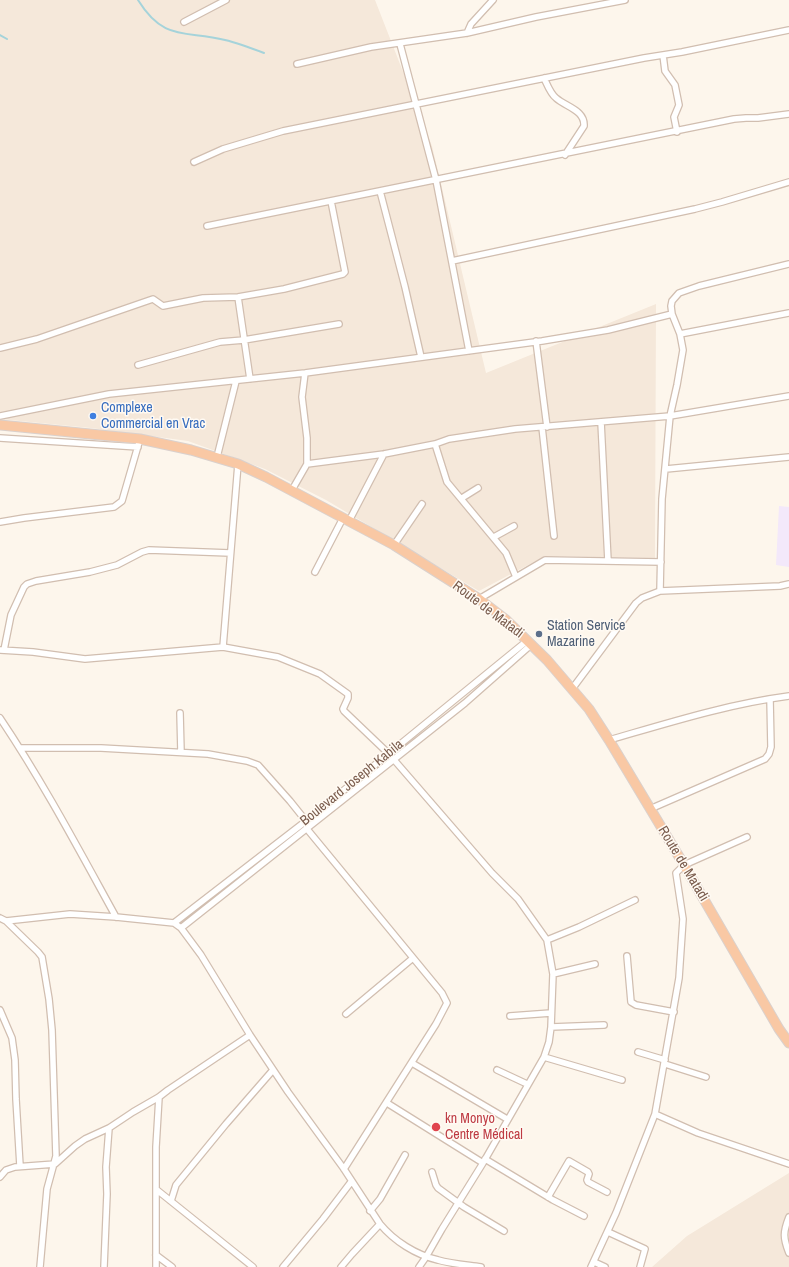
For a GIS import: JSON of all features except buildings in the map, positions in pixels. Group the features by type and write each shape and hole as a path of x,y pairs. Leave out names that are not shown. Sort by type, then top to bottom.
{"highway":[{"name":"Route de Matadi","path":"0,425 139,443 217,457 238,464 292,490 394,545 479,599 505,619 530,642 589,709 684,865 779,1029 789,1043"}],"street":[{"path":"184,22 226,0"},
{"path":"467,33 471,24 493,0"},
{"path":"297,64 371,47 400,44 467,33 603,3 625,0"},
{"path":"194,162 222,149 283,131 789,30"},
{"path":"400,44 436,180 469,351"},
{"path":"663,55 665,71 675,85 679,105 674,117 677,132"},
{"path":"544,78 556,98 578,111 584,121 584,126 565,155"},
{"path":"207,226 734,120 789,114"},
{"path":"452,261 722,202 789,182"},
{"path":"380,191 405,287 421,357"},
{"path":"0,348 37,339 153,299 163,306 203,298 238,297 284,290 342,275 344,273 331,201"},
{"path":"660,591 662,499 670,416 683,350 680,334 672,314 672,301 679,293 699,286 789,264"},
{"path":"238,297 250,379"},
{"path":"680,334 789,313"},
{"path":"0,416 108,394 305,373 536,342 608,330 672,314"},
{"path":"138,365 220,342 244,340 339,324"},
{"path":"536,342 554,536"},
{"path":"292,490 307,464 307,438 302,397 305,373"},
{"path":"217,457 236,381"},
{"path":"307,464 384,454 435,444 449,439 515,429 670,416 789,396"},
{"path":"601,422 608,560"},
{"path":"0,438 139,443 122,501 114,508 0,522"},
{"path":"435,444 447,482 462,498 506,553 516,577"},
{"path":"315,572 384,454"},
{"path":"666,469 789,457"},
{"path":"223,647 238,464"},
{"path":"462,498 478,488"},
{"path":"394,545 422,504"},
{"path":"494,537 514,526"},
{"path":"230,553 149,550 117,565 90,572 36,581 24,587 15,605 2,650 33,652 85,659 223,647 278,658 320,674 348,694 348,698 343,709 344,711 394,759 492,873 518,899 547,940 553,974 551,1027 549,1042 544,1057 527,1084 484,1161 419,1267"},
{"path":"479,599 545,560 661,562"},
{"path":"572,689 636,603 642,598 660,591 780,586 789,584"},
{"name":"Boulevard Joseph Kabila","path":"174,923 306,821 530,642"},
{"name":"Boulevard Joseph Kabila","path":"181,928 465,703 530,642"},
{"path":"609,740 659,725 770,699 789,696"},
{"path":"650,809 765,759 769,754 770,747 770,699"},
{"path":"180,713 181,752"},
{"path":"0,718 57,809 116,917"},
{"path":"20,748 101,748 208,754 246,761 258,766 290,801 306,821 307,829 442,993 447,1003 436,1024 344,1170"},
{"path":"605,1267 592,1265 608,1232 655,1114 665,1062 679,978 682,932 681,906 676,873 684,865 747,837"},
{"path":"547,940 579,927 635,900"},
{"path":"6,921 70,914 174,923 181,928 202,955 273,1070 344,1170 370,1211 393,1239 426,1257 481,1267"},
{"path":"0,918 6,921 42,957 49,999 52,1030 56,1156 47,1189 40,1267"},
{"path":"627,956 631,1002 636,1005 674,1012"},
{"path":"346,1014 412,958"},
{"path":"553,974 595,964"},
{"path":"0,1010 12,1038 15,1060 20,1166"},
{"path":"510,1016 551,1012"},
{"path":"551,1027 604,1024"},
{"path":"0,1177 6,1170 20,1166 55,1164 85,1139 109,1128 159,1097 250,1035"},
{"path":"638,1052 706,1077"},
{"path":"544,1057 622,1080"},
{"path":"412,1063 508,1119"},
{"path":"171,1202 176,1185 273,1070"},
{"path":"497,1070 527,1084"},
{"path":"156,1267 156,1148 159,1097"},
{"path":"387,1103 484,1161 584,1216"},
{"path":"655,1114 698,1133 789,1164"},
{"path":"104,1267 107,1194 106,1167 109,1128"},
{"path":"370,1211 380,1199 405,1155"},
{"path":"548,1197 569,1161 588,1172 588,1182 607,1192"},
{"path":"432,1172 434,1182 438,1188 464,1207 504,1231"},
{"path":"283,1267 351,1182"},
{"path":"157,1190 253,1267"},
{"path":"789,1217 784,1231 784,1237 789,1253"},
{"path":"341,1267 380,1224"},
{"path":"608,1232 645,1250 640,1267"},
{"path":"156,1255 172,1267"}],"shaded area":[{"path":"0,0 375,0 432,146 486,373 656,304 655,558 545,556 479,591 326,500 265,469 188,441 91,428 0,419"},
{"path":"779,506 789,507 789,567 776,565"},
{"path":"789,1173 789,1267 652,1267 687,1236"}],"waterway":[{"path":"138,0 157,23 166,28 176,32 230,41 264,53"},
{"path":"0,35 7,39"}],"place":[{"name":"Complexe Commercial en Vrac","path":"93,416"},
{"name":"Station Service Mazarine","path":"539,634"},
{"name":"kn Monyo Centre Médical","path":"436,1127"}]}
